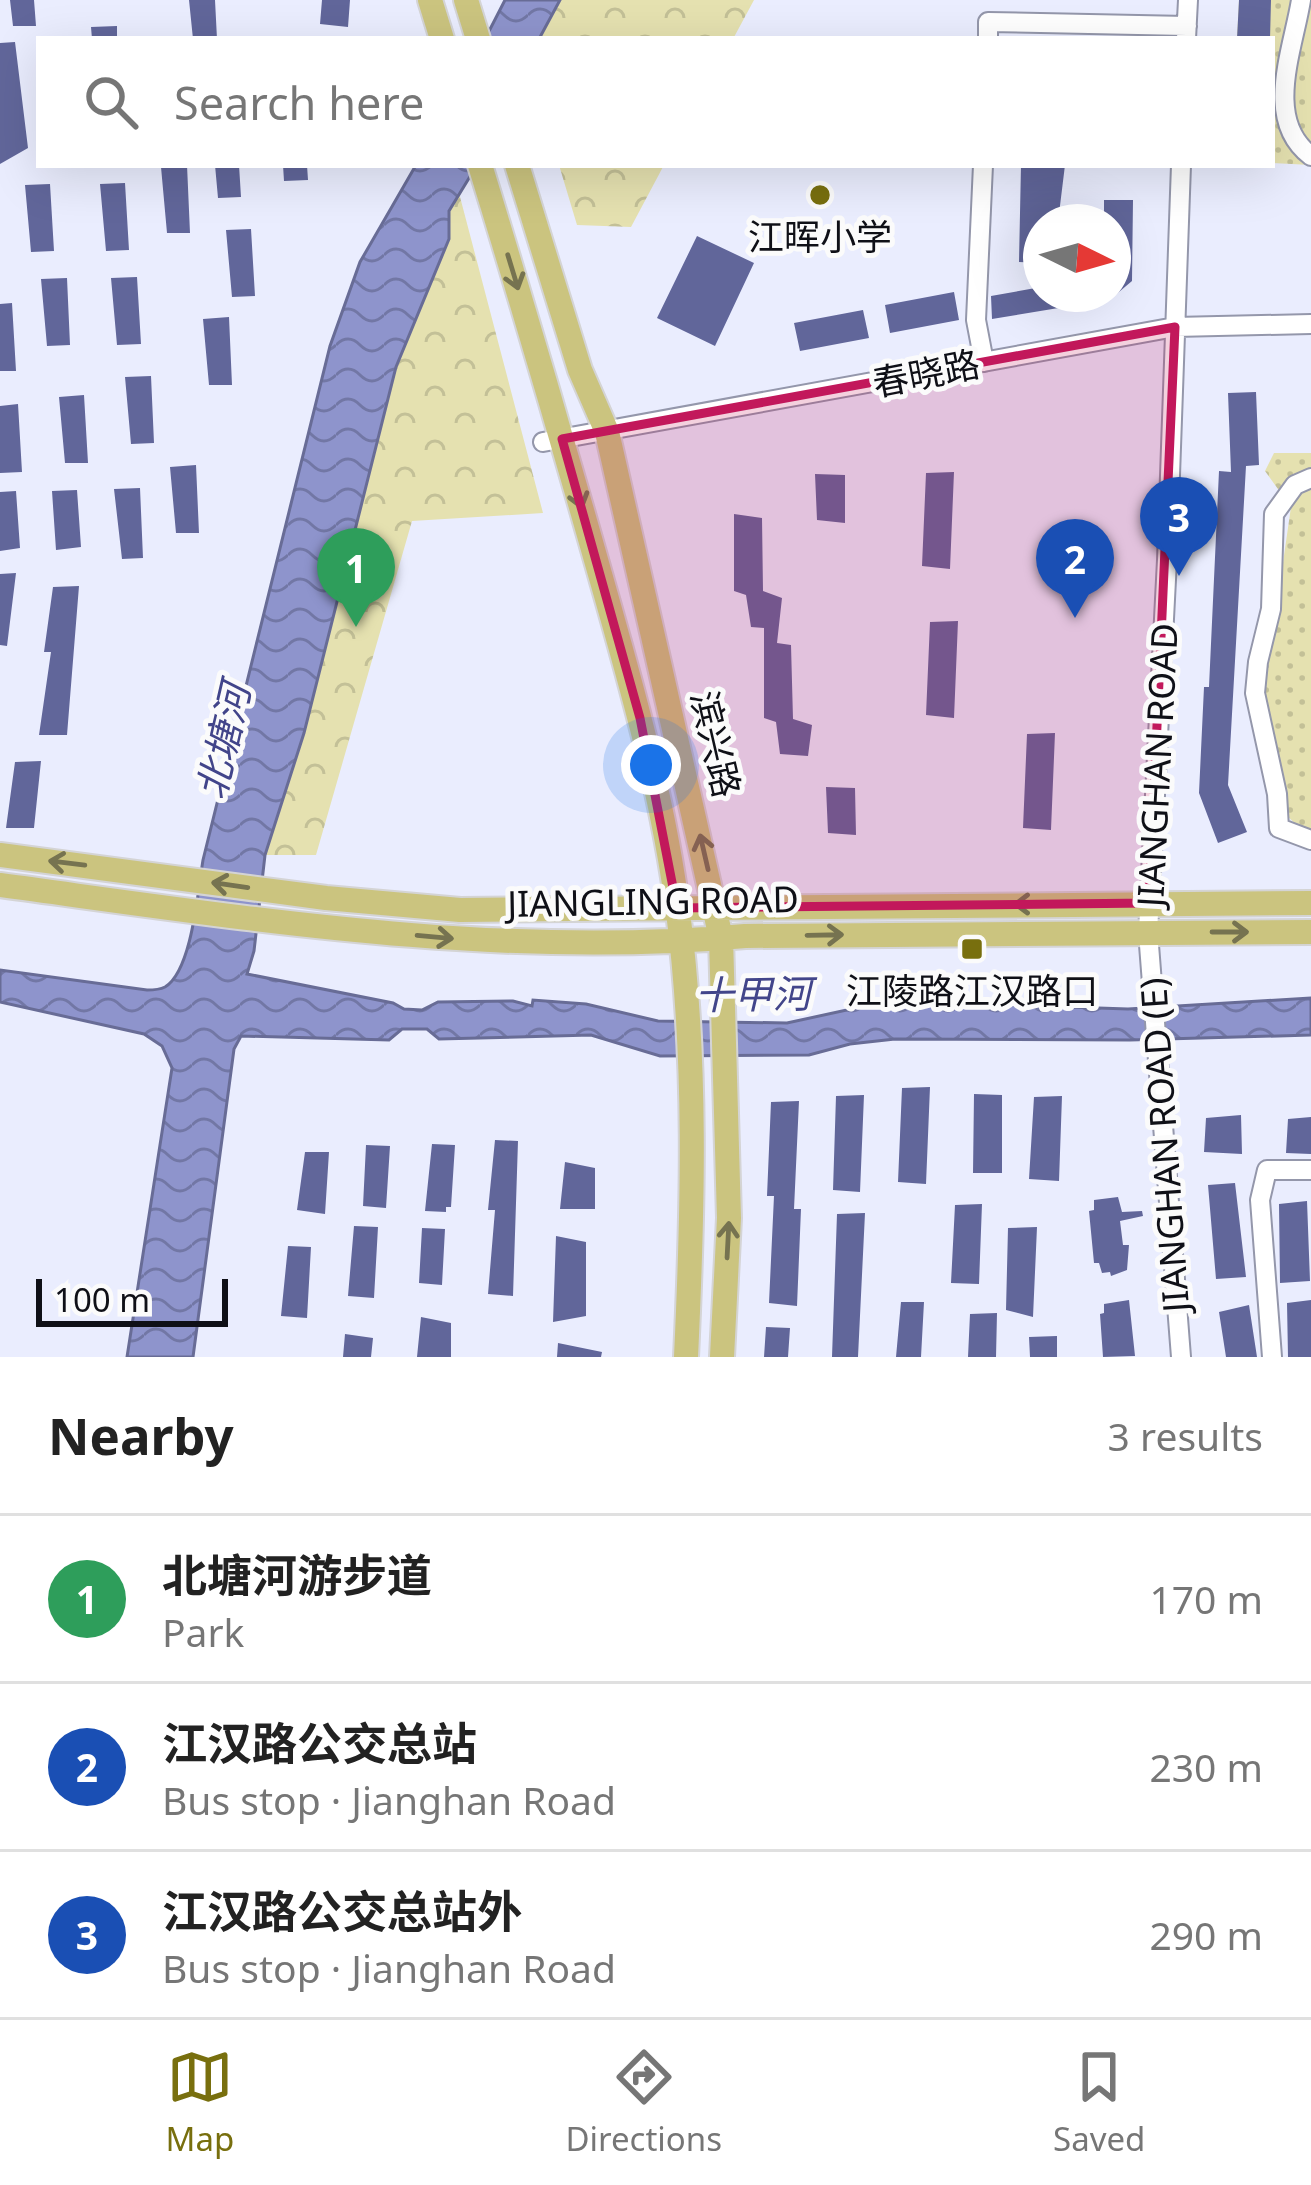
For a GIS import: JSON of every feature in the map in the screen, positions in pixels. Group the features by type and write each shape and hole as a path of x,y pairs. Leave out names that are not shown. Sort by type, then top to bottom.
{"main road":[{"path":"430,0 441,36"},
{"path":"466,0 477,36"},
{"name":"滨兴路","path":"481,168 545,379 553,440 640,718 677,908 691,1070 693,1201 686,1357"},
{"name":"滨兴路","path":"518,168 580,370 607,432 722,938 729,1218 722,1357"},
{"name":"JIANGLING ROAD","path":"0,855 326,898 460,910 1311,903"},
{"name":"JIANGLING ROAD","path":"0,885 458,939 1311,932"}],"street":[{"path":"988,36 988,22 1186,32 1188,0"},
{"path":"1301,0 1284,111 1291,135 1311,157"},
{"path":"982,168 976,320 984,362"},
{"name":"JIANGHAN ROAD","path":"1148,932 1181,168"},
{"name":"春晓路","path":"553,440 1175,327 1311,324"},
{"path":"1311,478 1295,485 1274,514 1271,608 1256,692 1280,828 1311,840"},
{"name":"JIANGHAN ROAD (E)","path":"1148,932 1181,1357"},
{"path":"1272,1357 1260,1200 1267,1170 1311,1169"}],"highlighted area":[{"path":"1175,327 1149,903 677,908 640,718 562,439"}],"green space":[{"path":"560,0 754,0 735,36 541,36"},
{"path":"1239,0 1311,0 1311,165 1275,163 1275,36 1237,36"},
{"path":"560,168 662,168 631,227 577,225"},
{"path":"459,193 543,513 412,521 316,855 265,855 304,733 396,367 449,239 449,211"},
{"path":"1274,453 1311,453 1311,830 1301,829 1286,815 1264,694 1291,507 1265,471"}],"water":[{"path":"505,0 560,0 541,36 487,36"},
{"path":"414,168 475,168 449,211 449,239 396,367 304,733 265,855 247,974 404,1009 422,1010 438,1002 513,1001 532,1006 533,1000 586,1004 658,1021 787,1023 888,1001 1128,1009 1311,998 1311,1035 895,1039 809,1055 660,1056 591,1035 439,1039 427,1029 402,1029 389,1040 241,1036 234,1049 193,1357 127,1357 172,1068 162,1046 144,1034 0,1002 0,970 149,990 165,987 182,965 203,860 330,346 360,262"}],"building":[{"path":"10,0 34,0 36,26 13,26"},
{"path":"189,0 215,0 217,36 193,36"},
{"path":"322,0 350,0 348,27 320,24"},
{"path":"1239,0 1271,0 1270,36 1237,36"},
{"path":"117,26 117,36 92,36 91,27"},
{"path":"15,42 28,148 0,164 0,43"},
{"path":"161,168 187,168 190,233 167,233"},
{"path":"215,168 239,168 241,197 218,198"},
{"path":"283,168 307,168 308,180 284,181"},
{"path":"1021,168 1065,168 1060,204 1023,204 1023,262 1019,262"},
{"path":"125,183 129,250 106,251 100,184"},
{"path":"50,184 54,251 31,252 25,185"},
{"path":"1104,200 1133,200 1131,282 1131,204 1104,204"},
{"path":"251,229 255,296 232,297 226,230"},
{"path":"697,236 754,263 715,346 657,318"},
{"path":"137,277 141,344 117,345 111,278"},
{"path":"67,278 70,345 47,346 41,279"},
{"path":"1023,290 1023,312 1034,312 992,319 991,296"},
{"path":"954,292 959,320 890,333 885,305"},
{"path":"12,303 16,371 0,371 0,304"},
{"path":"863,310 869,338 800,351 794,323"},
{"path":"229,317 232,385 209,385 203,319"},
{"path":"151,376 154,443 131,444 125,377"},
{"path":"1256,392 1259,465 1246,466 1228,785 1247,832 1218,843 1199,793 1219,471 1231,472 1228,393"},
{"path":"84,395 88,463 65,463 59,397"},
{"path":"18,404 22,472 0,473 0,406"},
{"path":"196,465 199,533 176,533 170,467"},
{"path":"954,472 950,569 922,566 926,473"},
{"path":"815,474 845,475 845,523 817,520"},
{"path":"140,488 143,558 122,559 114,489"},
{"path":"77,490 81,547 56,550 52,491"},
{"path":"16,491 20,548 0,551 0,492"},
{"path":"734,514 762,518 763,591 782,598 777,643 791,645 793,719 812,725 808,756 780,754 776,722 764,718 764,628 751,627 746,595 734,591"},
{"path":"16,573 7,646 0,645 0,574"},
{"path":"79,586 67,735 39,735 51,652 44,652 53,587"},
{"path":"958,621 954,718 926,715 930,622"},
{"path":"1055,733 1051,830 1023,828 1027,734"},
{"path":"41,761 34,828 6,828 15,762"},
{"path":"826,787 855,788 856,835 828,833"},
{"path":"930,1087 926,1184 898,1182 902,1088"},
{"path":"974,1094 1002,1095 1002,1173 973,1173"},
{"path":"864,1095 860,1192 833,1190 836,1096"},
{"path":"1062,1096 1059,1181 1029,1179 1034,1097"},
{"path":"799,1101 794,1209 801,1209 797,1306 769,1303 774,1196 767,1196 771,1102"},
{"path":"1241,1115 1242,1154 1204,1152 1206,1118"},
{"path":"1311,1117 1311,1154 1286,1153 1288,1119"},
{"path":"495,1140 518,1141 513,1296 488,1294 495,1210 488,1210"},
{"path":"432,1144 455,1145 451,1207 446,1212 425,1211"},
{"path":"366,1145 390,1146 386,1208 363,1206"},
{"path":"305,1152 329,1152 325,1214 297,1210"},
{"path":"565,1162 595,1168 595,1209 560,1209"},
{"path":"1235,1183 1246,1277 1216,1279 1208,1185"},
{"path":"1118,1197 1122,1212 1142,1211 1143,1216 1120,1221 1123,1245 1129,1245 1127,1270 1111,1276 1094,1263 1089,1211 1094,1210 1094,1200"},
{"path":"1307,1201 1310,1281 1280,1283 1279,1204"},
{"path":"982,1204 979,1284 951,1283 955,1205"},
{"path":"865,1213 858,1357 832,1357 837,1214"},
{"path":"354,1226 378,1227 374,1298 348,1296"},
{"path":"1037,1227 1033,1317 1006,1310 1008,1228"},
{"path":"422,1228 445,1229 442,1285 419,1283"},
{"path":"556,1236 586,1242 586,1316 553,1322"},
{"path":"288,1246 311,1247 307,1318 281,1316"},
{"path":"1129,1300 1135,1356 1103,1357 1100,1314 1104,1304"},
{"path":"1311,1300 1311,1357 1288,1357 1287,1303"},
{"path":"901,1302 924,1302 921,1357 896,1357"},
{"path":"1249,1305 1257,1357 1226,1357 1219,1312"},
{"path":"997,1313 996,1357 968,1357 970,1314"},
{"path":"421,1317 451,1323 451,1357 417,1357"},
{"path":"766,1327 790,1328 788,1357 764,1357"},
{"path":"345,1334 373,1338 371,1357 343,1357"},
{"path":"1057,1336 1057,1357 1030,1357 1029,1337"},
{"path":"558,1343 602,1352 601,1357 557,1357"}],"place":[{"name":"江晖小学","path":"820,195"},
{"name":"江汉路公交总站外","path":"1179,576"},
{"name":"江汉路公交总站","path":"1075,618"},
{"name":"北塘河游步道","path":"356,627"},
{"name":"江陵路江汉路口","path":"972,949"}],"water label":[{"name":"北塘河","path":"222,741"},
{"name":"十甲河","path":"753,993"}]}
